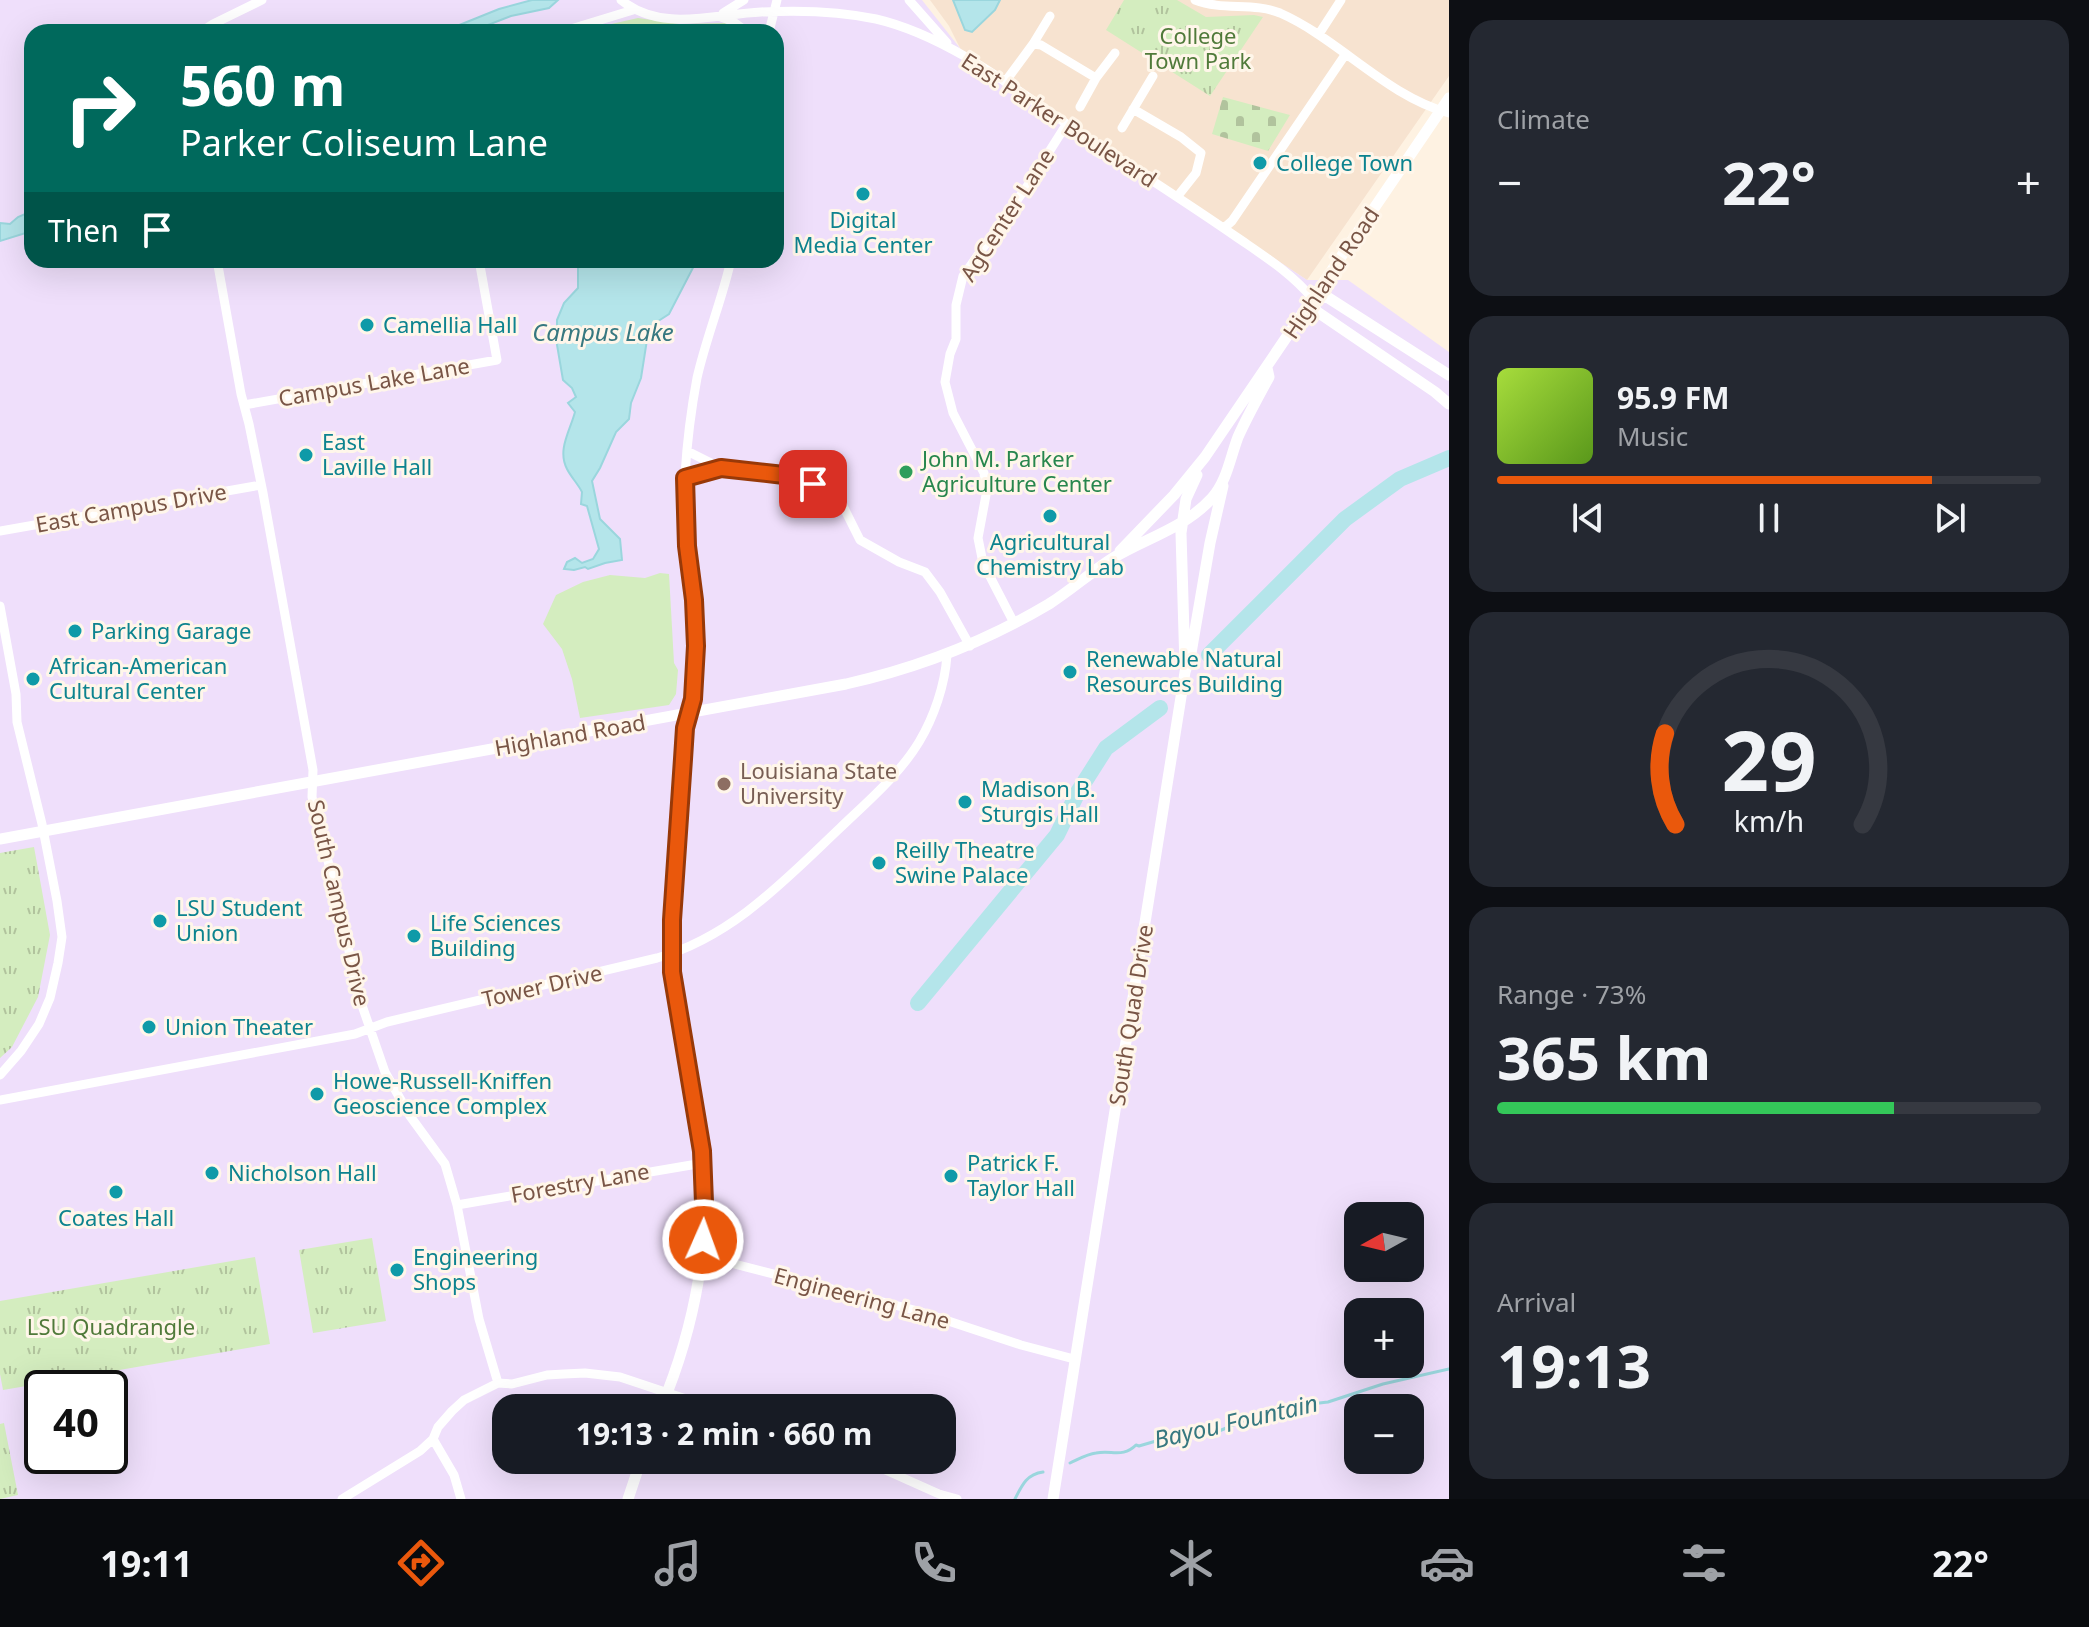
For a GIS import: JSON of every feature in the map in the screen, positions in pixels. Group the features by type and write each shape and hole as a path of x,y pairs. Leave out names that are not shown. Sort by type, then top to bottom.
{"street":[{"path":"213,24 262,0"},
{"path":"621,0 633,10"},
{"path":"717,16 744,0"},
{"path":"771,24 777,0"},
{"path":"909,0 961,55"},
{"path":"1195,0 1220,7 1262,8 1278,12 1319,34 1345,55 1425,106 1445,112"},
{"path":"1319,34 1341,0"},
{"path":"587,24 633,10"},
{"name":"East Parker Boulevard","path":"633,10 685,20 754,12 822,12 878,20 924,36 1005,82 1224,228 1298,281 1313,299"},
{"path":"717,16 736,24"},
{"path":"1005,82 1050,16"},
{"path":"1033,44 1041,45 1096,78"},
{"path":"1080,107 1115,53"},
{"path":"1224,228 1232,221 1345,55"},
{"path":"1122,128 1153,76"},
{"name":"Highland Road","path":"1115,557 1198,467 1445,112 1449,98"},
{"path":"1133,109 1181,137 1201,153 1196,173 1177,197"},
{"name":"AgCenter Lane","path":"1014,623 983,563 978,538 986,495 984,473 953,413 945,382 956,339 956,305 963,276 1066,125"},
{"name":"South Campus Drive","path":"218,268 313,770 312,797 344,925 356,988 385,1072 410,1116 445,1164 457,1205 479,1319 498,1383"},
{"name":"Campus Lake Lane","path":"244,405 497,360 480,268"},
{"path":"667,1393 694,1306 702,1252 704,1203 699,1130 672,972 685,728 693,699 696,646 687,546 685,478 698,376 729,268"},
{"path":"1449,374 1327,297 1313,299 1316,311 1449,404"},
{"name":"Highland Road","path":"0,839 878,677 947,655 970,646 1059,597 1115,557 1181,523 1213,497 1269,377 1267,368"},
{"path":"687,451 721,468 784,475 837,494 860,540 899,562 925,572 940,592 970,646"},
{"name":"South Quad Drive","path":"1185,672 1181,523 1198,467"},
{"path":"685,478 721,468"},
{"name":"South Quad Drive","path":"1053,1499 1185,672 1224,478"},
{"name":"East Campus Drive","path":"0,531 261,485"},
{"path":"0,606 16,694 17,722 43,831 62,937 50,998 39,1024 0,1075"},
{"name":"Tower Drive","path":"0,1100 355,1034 387,1022 685,950 719,932 776,888 897,771 925,729 940,694 947,655"},
{"name":"Forestry Lane","path":"457,1205 703,1163"},
{"name":"Engineering Lane","path":"702,1252 715,1259 918,1311 1074,1359"},
{"path":"342,1499 417,1453 433,1439 438,1427 464,1400 498,1383 512,1384 547,1375 585,1373 620,1377 670,1394"},
{"path":"433,1439 454,1475 461,1499"},
{"path":"628,1499 636,1474"},
{"path":"894,1474 957,1499"}],"shaded area":[{"name":"Louisiana State University","path":"0,0 922,0 963,52 1307,280 1348,280 1449,352 1449,1499 0,1499"},
{"name":"College Town","path":"930,0 1449,0 1449,76 1307,280 962,52 949,26"}],"green space":[{"name":"College Town Park","path":"1124,0 1177,0 1206,17 1263,17 1210,96 1106,30"},
{"path":"638,18 680,24 611,24"},
{"path":"1223,97 1290,115 1268,151 1212,134"},
{"path":"660,573 669,574 674,663 678,670 676,694 669,705 580,718 562,649 543,624 556,595 583,582 610,575 645,578"},
{"path":"34,847 50,935 38,997 12,1047 0,1058 0,853"},
{"path":"372,1238 386,1321 313,1333 299,1250"},
{"name":"LSU Quadrangle","path":"255,1257 270,1344 119,1370 24,1370 24,1386 3,1390 0,1374 0,1301"},
{"path":"4,1423 18,1495 0,1499 0,1424"}],"water":[{"path":"532,0 558,0 549,8 490,24 462,24"},
{"path":"953,0 1000,0 995,10 972,32 965,30"},
{"path":"24,214 24,234 0,241 0,223 10,224"},
{"name":"Campus Lake","path":"578,268 693,268 669,314 649,327 641,378 631,403 629,419 616,432 592,481 600,519 620,539 622,560 574,570 564,569 567,562 575,558 582,563 593,559 599,549 587,506 581,504 582,492 569,472 563,455 575,412 568,403 576,397 563,380 557,345 557,320 564,303 578,288"}],"waterway":[{"path":"1209,655 1345,519 1400,479 1449,458"},
{"path":"918,1003 1057,835 1078,792 1106,748 1160,708"},
{"name":"Bayou Fountain","path":"1070,1463 1089,1454 1122,1452 1136,1445 1190,1431 1219,1431 1302,1405 1328,1402 1383,1384 1449,1369"},
{"name":"Bayou Fountain","path":"1015,1499 1029,1478 1043,1472"}],"place":[{"name":"College Town","path":"1260,163"},
{"name":"Digital Media Center","path":"863,194"},
{"name":"Camellia Hall","path":"367,325"},
{"name":"East Laville Hall","path":"306,455"},
{"name":"John M. Parker Agriculture Center","path":"906,472"},
{"name":"Agricultural Chemistry Lab","path":"1050,516"},
{"name":"Parking Garage","path":"75,631"},
{"name":"Renewable Natural Resources Building","path":"1070,672"},
{"name":"African-American Cultural Center","path":"33,679"},
{"name":"Louisiana State University","path":"724,784"},
{"name":"Madison B. Sturgis Hall","path":"965,802"},
{"name":"Reilly Theatre Swine Palace","path":"879,863"},
{"name":"LSU Student Union","path":"160,921"},
{"name":"Life Sciences Building","path":"414,936"},
{"name":"Union Theater","path":"149,1027"},
{"name":"Howe-Russell-Kniffen Geoscience Complex","path":"317,1094"},
{"name":"Nicholson Hall","path":"212,1173"},
{"name":"Patrick F. Taylor Hall","path":"951,1176"},
{"name":"Coates Hall","path":"116,1192"},
{"name":"Engineering Shops","path":"397,1270"}],"route":[{"path":"703,1240 702,1151 672,972 672,920 685,728 693,699 696,646 687,546 685,478 721,468 784,475 813,484"}]}
